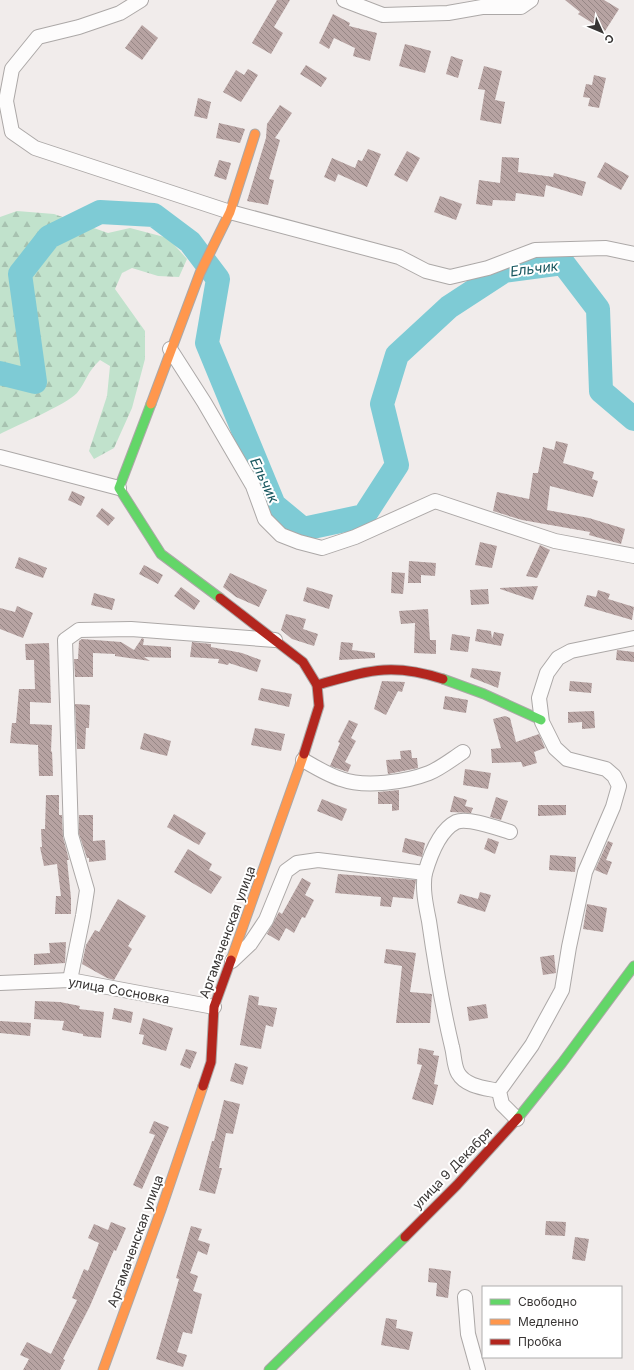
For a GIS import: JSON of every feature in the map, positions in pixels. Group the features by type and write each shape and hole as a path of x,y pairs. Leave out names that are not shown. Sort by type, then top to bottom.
{"street":[{"path":"141,0 120,13 79,27 38,37 12,69 6,101 12,132 35,148 230,212 399,257 426,270 450,277 488,268 535,250 606,248 634,254"},
{"path":"344,0 384,15 448,13 482,7 521,7 531,0"},
{"path":"119,488 170,349 200,273 230,212 255,134"},
{"path":"170,349 204,402 253,486 265,519 281,535 298,542 322,548 355,537 435,501 555,541 634,556"},
{"path":"0,457 119,488 161,554 303,662 317,685 378,669 401,669 436,678 495,698 541,720"},
{"path":"70,980 87,890 71,835 65,640 79,630 131,629 275,640"},
{"path":"517,1119 502,1104 499,1091 532,1045 562,990 569,947 585,872 614,807 619,786 614,776 606,769 567,759 555,748 541,720 539,698 547,673 558,658 571,651 634,638"},
{"name":"Аргамаченская улица","path":"103,1370 161,1210 211,1062 214,1007 303,760 319,706 317,685"},
{"path":"303,760 342,780 367,783 390,782 413,778 430,772 463,752"},
{"path":"499,1091 476,1086 466,1081 458,1073 448,1028 424,893 425,873 436,846 445,830 457,821 478,823 510,832"},
{"path":"229,964 254,938 266,920 286,871 297,863 318,860 425,873"},
{"name":"улица 9 Декабря","path":"270,1370 464,1176 517,1119 577,1044 634,966"},
{"name":"улица Сосновка","path":"0,983 70,980 214,1007"},
{"path":"465,1296 468,1334 478,1370"}],"green space":[{"path":"17,211 54,214 108,233 130,228 168,238 187,259 179,277 158,276 132,268 122,273 115,289 145,331 145,359 132,408 114,448 94,459 89,451 107,396 110,366 100,360 92,369 77,393 71,398 52,409 0,434 0,217"}],"building":[{"path":"277,0 290,0 274,27 283,33 271,54 252,43"},
{"path":"565,0 604,0 619,9 605,31 578,14 580,12"},
{"path":"333,14 350,23 349,26 377,33 370,61 353,56 355,48 334,38 329,49 319,43"},
{"path":"142,25 158,38 142,60 125,48"},
{"path":"405,44 431,51 425,73 399,66"},
{"path":"451,56 463,60 458,78 446,74"},
{"path":"306,65 327,78 321,87 300,74"},
{"path":"484,66 502,71 495,100 505,102 501,124 480,120 485,90 478,89"},
{"path":"248,69 258,75 241,102 223,92 236,70 244,75"},
{"path":"594,75 606,78 599,108 588,106 590,98 583,97 586,84 592,85"},
{"path":"198,98 211,102 207,119 194,116"},
{"path":"280,105 292,113 275,138 280,140 269,179 274,180 268,205 247,201 266,138 267,124"},
{"path":"219,123 245,129 240,143 216,138"},
{"path":"368,149 381,154 367,187 338,174 335,182 324,177 332,158 355,168 358,160 362,161"},
{"path":"407,151 420,158 407,182 394,175"},
{"path":"502,157 519,158 518,172 553,177 554,173 586,182 582,196 546,185 544,197 516,193 515,201 493,200 492,206 476,204 479,180 500,183"},
{"path":"219,160 231,163 226,180 214,176"},
{"path":"605,162 629,176 621,190 597,177"},
{"path":"440,196 462,204 456,220 434,212"},
{"path":"556,441 568,444 563,463 594,472 592,479 598,481 593,497 550,486 547,510 589,518 625,529 621,544 589,535 590,532 522,520 493,511 497,492 529,499 533,473 538,473 543,447 554,450"},
{"path":"72,491 85,497 81,506 68,500"},
{"path":"102,508 115,518 108,526 96,516"},
{"path":"480,542 497,546 492,568 475,565"},
{"path":"540,545 550,550 537,578 526,576"},
{"path":"19,557 47,568 43,578 15,568"},
{"path":"409,561 436,563 435,576 421,575 421,583 408,583"},
{"path":"144,565 163,575 158,584 139,574"},
{"path":"392,572 405,573 403,594 391,593"},
{"path":"230,573 267,590 259,607 236,597 223,587"},
{"path":"538,586 533,600 500,589 500,588"},
{"path":"181,587 200,601 194,610 174,596"},
{"path":"307,587 333,595 329,609 303,601"},
{"path":"488,589 489,604 471,605 470,590"},
{"path":"598,590 610,594 608,599 634,607 632,620 584,606 587,595 596,597"},
{"path":"94,593 115,599 112,610 91,605"},
{"path":"17,606 33,613 23,638 0,629 0,608 15,612"},
{"path":"428,609 430,640 436,640 436,654 414,653 415,623 401,624 399,611"},
{"path":"286,614 306,619 303,629 318,634 314,646 292,639 281,630"},
{"path":"477,629 491,631 492,639 494,632 504,634 501,646 475,641"},
{"path":"452,634 470,637 468,652 450,650"},
{"path":"142,638 144,639 143,645 171,647 171,658 144,657 150,661 115,656 115,654 93,653 93,677 75,677 74,659 78,659 79,641 82,639 121,642 134,650"},
{"path":"192,642 211,644 211,647 242,653 261,660 257,672 229,663 228,665 218,663 219,659 190,657"},
{"path":"341,642 353,643 352,650 375,653 375,658 339,660"},
{"path":"49,643 51,703 30,702 30,724 52,725 51,752 52,751 53,776 39,776 38,745 10,743 12,723 16,723 19,689 35,689 34,660 26,660 25,644"},
{"path":"617,650 634,652 634,662 616,660"},
{"path":"472,668 501,672 498,688 470,677"},
{"path":"382,681 405,682 402,692 398,691 386,715 374,709"},
{"path":"570,681 592,683 591,693 569,691"},
{"path":"261,688 292,694 289,707 258,700"},
{"path":"445,696 468,700 466,713 443,709"},
{"path":"75,704 90,705 89,728 86,728 85,749 77,749"},
{"path":"594,711 595,728 582,729 582,722 568,723 568,712"},
{"path":"505,716 510,718 516,742 539,734 545,748 534,752 537,763 523,767 521,762 492,763 491,749 501,748 493,719"},
{"path":"349,720 358,724 351,738 356,741 345,762 351,765 348,772 330,766 340,743 338,742"},
{"path":"255,728 285,734 281,751 251,745"},
{"path":"144,733 171,741 167,756 140,749"},
{"path":"411,750 412,758 417,758 418,768 388,774 386,760 401,759 400,751"},
{"path":"465,769 491,773 488,789 463,785"},
{"path":"399,790 399,810 392,811 392,804 378,804 378,792"},
{"path":"46,795 59,795 59,815 62,815 63,837 69,860 67,860 71,914 55,914 56,896 61,896 57,864 44,866 40,847 42,847 41,829 45,829"},
{"path":"454,796 467,800 465,806 473,808 471,813 450,812"},
{"path":"496,797 508,801 501,820 490,817"},
{"path":"322,799 347,809 342,821 317,811"},
{"path":"538,805 566,805 566,815 538,816"},
{"path":"174,814 206,833 199,845 167,827"},
{"path":"79,815 93,815 93,841 105,840 106,860 89,862 89,858 87,858 79,834"},
{"path":"405,838 425,843 422,857 402,852"},
{"path":"488,838 499,842 495,854 484,849"},
{"path":"608,841 613,843 606,860 612,862 607,875 595,870"},
{"path":"188,849 212,864 209,870 222,877 211,894 174,872"},
{"path":"550,855 576,857 575,872 549,870"},
{"path":"338,874 416,880 413,899 393,897 391,907 380,906 381,897 335,893"},
{"path":"302,878 311,883 305,895 314,900 305,918 302,917 294,933 286,928 279,941 267,934 279,912 282,914"},
{"path":"480,892 491,895 485,912 457,903 460,894 478,899"},
{"path":"118,899 146,916 128,946 132,949 114,980 107,978 82,964 86,945 95,930 99,932"},
{"path":"587,904 607,908 603,932 583,929"},
{"path":"66,942 65,963 34,965 34,954 50,953 49,943"},
{"path":"386,949 416,953 410,992 432,994 430,1023 396,1023 402,966 384,963"},
{"path":"554,955 556,973 543,975 540,957"},
{"path":"249,995 259,997 258,1005 277,1008 273,1027 266,1025 261,1049 240,1045"},
{"path":"35,1001 60,1002 80,1006 79,1009 104,1012 101,1038 83,1036 83,1034 62,1030 64,1021 34,1019"},
{"path":"486,1004 488,1018 469,1021 467,1007"},
{"path":"114,1008 133,1012 131,1023 112,1019"},
{"path":"143,1018 173,1028 166,1051 142,1044 144,1035 139,1034"},
{"path":"0,1021 31,1023 30,1036 0,1033"},
{"path":"419,1048 434,1051 433,1055 439,1056 434,1084 438,1085 433,1105 412,1099 422,1065 417,1064"},
{"path":"186,1049 197,1052 190,1069 180,1065"},
{"path":"235,1063 248,1067 243,1085 230,1081"},
{"path":"224,1100 240,1104 233,1134 226,1133 219,1168 222,1168 215,1194 199,1190 212,1141 214,1141"},
{"path":"154,1121 169,1127 142,1189 133,1185 155,1135 149,1133"},
{"path":"546,1221 566,1222 565,1236 545,1235"},
{"path":"111,1222 126,1228 116,1251 114,1250 90,1306 63,1359 65,1360 60,1370 23,1370 29,1359 20,1355 27,1342 51,1354 77,1300 72,1298 84,1269 88,1271 99,1243 88,1238 94,1224 108,1230"},
{"path":"191,1226 202,1229 198,1240 210,1244 207,1255 198,1251 190,1273 198,1276 193,1291 202,1294 192,1334 183,1332 177,1352 187,1355 183,1367 156,1359 179,1279 176,1278"},
{"path":"575,1237 589,1239 585,1261 572,1259"},
{"path":"429,1268 451,1271 448,1298 436,1296 437,1283 428,1282"},
{"path":"386,1318 397,1320 396,1328 413,1332 409,1350 381,1345"}],"waterway":[{"name":"Ельчик","path":"0,373 35,382 20,274 49,237 100,212 154,215 190,242 218,279 207,343 274,505 303,529 364,516 397,465 382,404 397,355 449,307 504,271 563,263 598,309 601,391 634,419"}],"traffic: fast":[{"path":"151,404 119,488 161,554 220,598"},
{"path":"443,679 484,694 541,720"},
{"path":"518,1118 562,1063 634,966"},
{"path":"269,1370 405,1237"}],"traffic: slow":[{"path":"151,404 200,273 230,212 255,134"},
{"path":"231,960 304,754"},
{"path":"103,1370 161,1210 203,1086"}],"traffic: jam":[{"path":"220,598 303,662 317,685 319,706 304,754"},
{"path":"317,685 365,672 379,670 408,671 443,679"},
{"path":"203,1086 211,1062 214,1007 231,960"},
{"path":"405,1237 457,1185 518,1118"}]}
